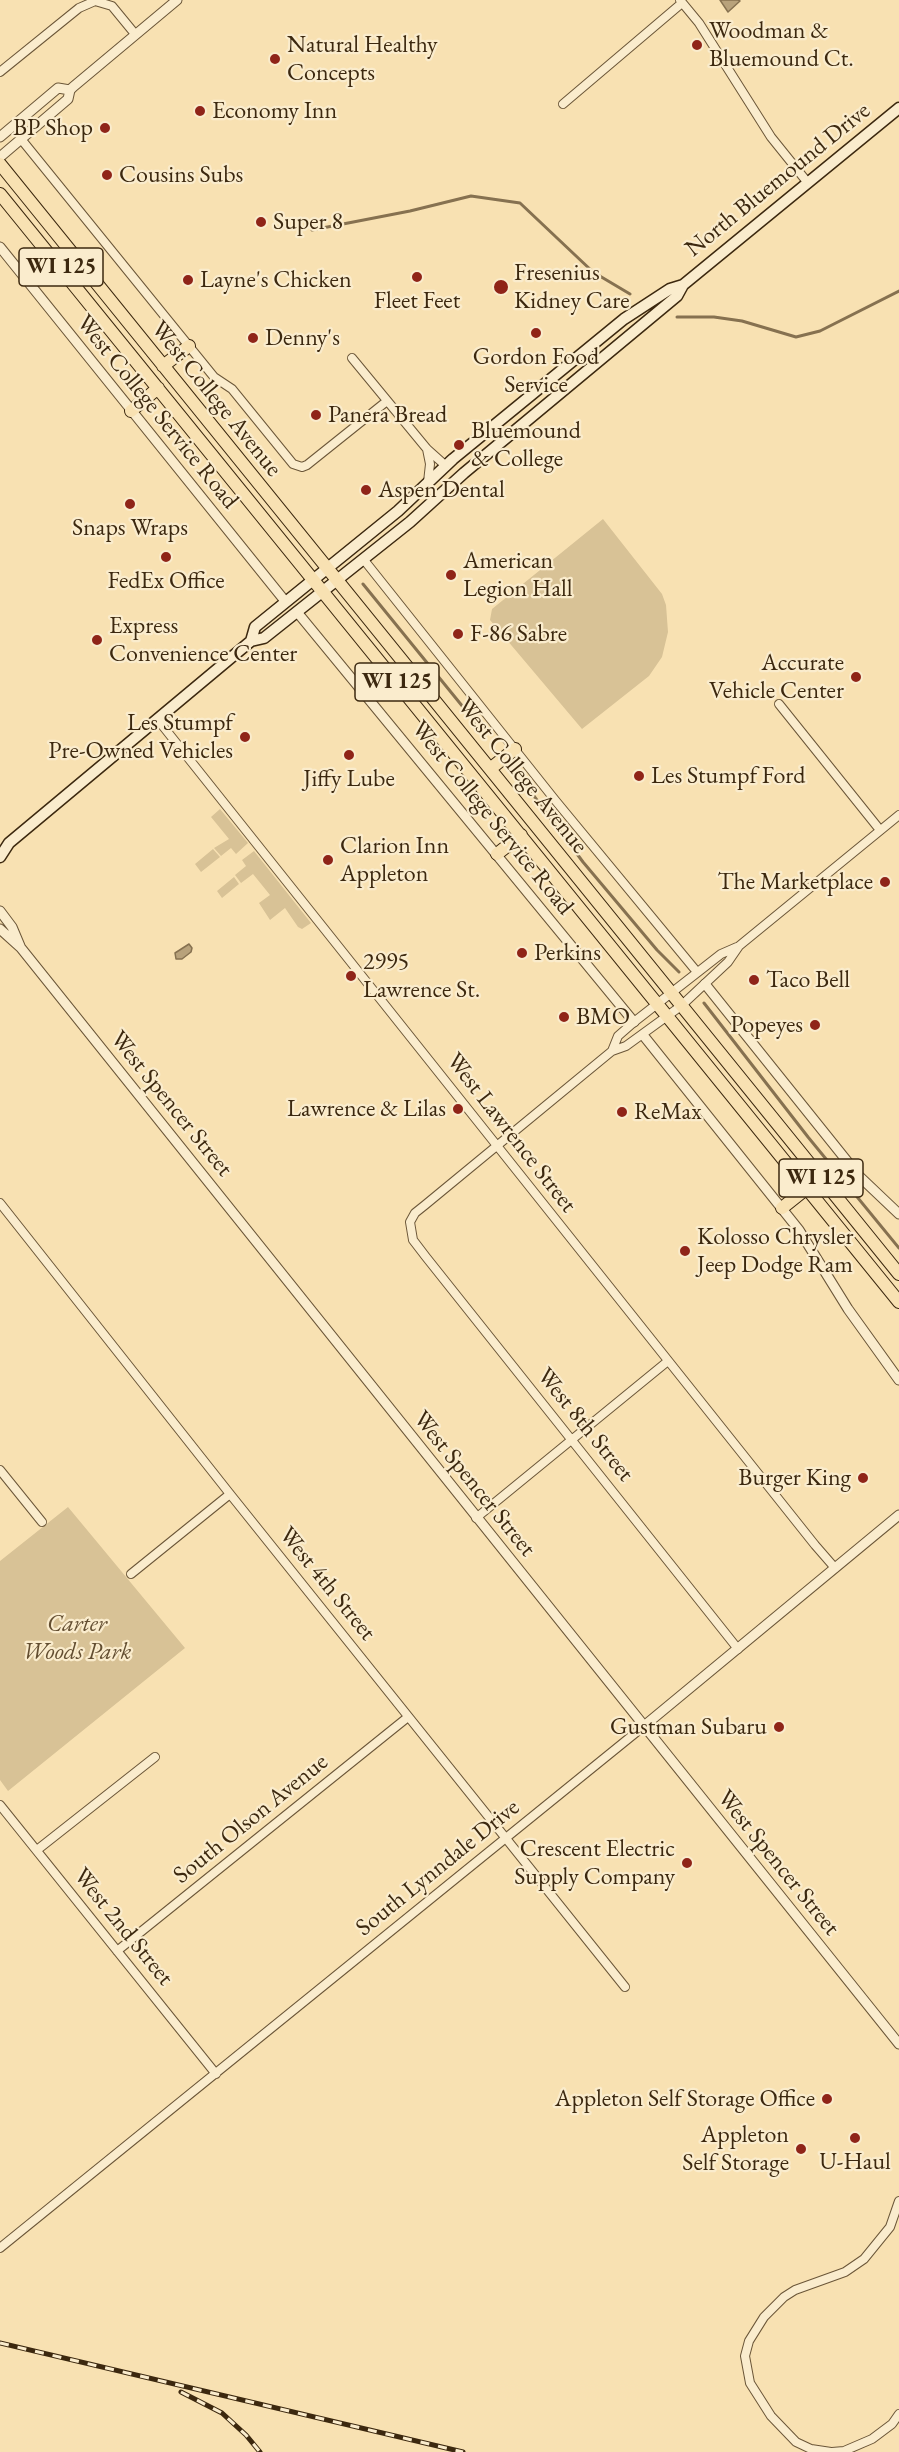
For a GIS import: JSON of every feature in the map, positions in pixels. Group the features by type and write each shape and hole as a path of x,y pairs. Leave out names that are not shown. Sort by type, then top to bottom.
{"main road":[{"name":"North Bluemound Drive","path":"683,285 670,289 624,319 446,466 398,511 285,601 255,627 251,641 264,638 364,560 464,473 639,328 676,296 683,285 899,108"},
{"name":"West College Avenue","path":"0,164 899,1274"},
{"name":"West College Avenue","path":"0,194 899,1302"},
{"path":"163,366 189,346"},
{"path":"131,411 158,388"},
{"path":"417,516 422,501 447,478 446,466"},
{"path":"0,857 4,854 4,844 158,720 251,641"},
{"path":"490,769 515,748"},
{"path":"497,854 521,835"},
{"path":"782,1208 807,1188"}],"street":[{"path":"0,157 68,99 70,90 177,0"},
{"path":"0,72 79,8 90,2 101,1 112,6 135,34"},
{"path":"563,104 681,1 699,23 771,137 808,183"},
{"path":"0,136 58,88 70,90"},
{"path":"21,139 214,376 232,389 293,464 298,467 305,466 387,401"},
{"name":"West College Service Road","path":"0,247 285,601"},
{"path":"352,358 427,449 446,466"},
{"path":"427,449 430,464 428,482"},
{"path":"364,560 697,972"},
{"name":"West College Service Road","path":"297,612 634,1022"},
{"path":"779,704 880,830"},
{"name":"West Lawrence Street","path":"158,720 814,1545 835,1568"},
{"path":"612,1051 618,1036 657,1003 721,954 739,946 899,814"},
{"name":"West Spencer Street","path":"0,911 12,927 21,948"},
{"name":"West Spencer Street","path":"0,929 21,948 899,2044"},
{"path":"497,1146 612,1051 626,1046 668,1017 728,962 739,946"},
{"path":"705,984 859,1176 899,1214"},
{"path":"644,1035 782,1208 810,1246 848,1309 899,1380"},
{"name":"West 8th Street","path":"497,1146 424,1205 410,1222 413,1240 738,1649"},
{"name":"West 4th Street","path":"0,1203 625,1987"},
{"path":"476,1518 668,1361"},
{"path":"0,1470 42,1522"},
{"path":"131,1574 230,1494"},
{"name":"South Lynndale Drive","path":"0,2248 644,1726 899,1515"},
{"name":"South Olson Avenue","path":"117,1951 408,1717"},
{"path":"37,1850 155,1757"},
{"name":"West 2nd Street","path":"0,1804 216,2074"},
{"path":"899,2201 890,2227 864,2259 845,2272 784,2297 764,2317 749,2341 745,2356 750,2382 771,2416 796,2442 811,2449 844,2451 872,2439 892,2424 899,2414"}],"green space":[{"path":"603,519 662,594 666,605 668,632 662,657 649,676 582,729 490,620 492,609"},
{"path":"220,809 248,843 236,854 231,848 221,856 214,848 229,839 211,817"},
{"path":"213,849 220,857 201,872 195,864"},
{"path":"254,851 311,923 302,929 298,927 285,908 270,920 259,903 270,895 253,874 241,883 235,875 246,866 242,860"},
{"path":"234,877 239,884 222,898 217,891"},
{"name":"Carter Woods Park","path":"68,1507 185,1648 8,1791 0,1780 0,1561"}],"shaded area":[{"path":"720,0 738,0 740,1 728,12"},
{"path":"189,944 192,948 191,952 182,959 176,959 175,953"}],"waterway":[{"path":"312,230 410,211 471,196 520,203 593,272 630,294"},
{"path":"677,317 714,317 742,321 796,337 820,331 899,291"},
{"path":"363,584 485,734"},
{"path":"522,780 583,862 657,950 679,972"},
{"path":"704,1003 808,1137 899,1248"}],"railway":[{"path":"0,2343 463,2452"},
{"path":"181,2392 222,2413 246,2435 260,2452"}],"place":[{"name":"Woodman & Bluemound Ct.","path":"697,45"},
{"name":"Natural Healthy Concepts","path":"275,59"},
{"name":"Economy Inn","path":"200,111"},
{"name":"BP Shop","path":"105,128"},
{"name":"Cousins Subs","path":"107,175"},
{"name":"Super 8","path":"261,222"},
{"name":"Fleet Feet","path":"417,277"},
{"name":"Layne's Chicken","path":"188,280"},
{"name":"Fresenius Kidney Care","path":"501,287"},
{"name":"Gordon Food Service","path":"536,333"},
{"name":"Denny's","path":"253,338"},
{"name":"Panera Bread","path":"316,415"},
{"name":"Bluemound & College","path":"459,445"},
{"name":"Aspen Dental","path":"366,490"},
{"name":"Snaps Wraps","path":"130,504"},
{"name":"FedEx Office","path":"166,557"},
{"name":"American Legion Hall","path":"451,575"},
{"name":"F-86 Sabre","path":"458,634"},
{"name":"Express Convenience Center","path":"97,640"},
{"name":"Accurate Vehicle Center","path":"856,677"},
{"name":"Les Stumpf Pre-Owned Vehicles","path":"245,737"},
{"name":"Jiffy Lube","path":"349,755"},
{"name":"Les Stumpf Ford","path":"639,776"},
{"name":"Clarion Inn Appleton","path":"328,860"},
{"name":"The Marketplace","path":"885,882"},
{"name":"Perkins","path":"522,953"},
{"name":"2995 Lawrence St.","path":"351,976"},
{"name":"Taco Bell","path":"754,980"},
{"name":"BMO","path":"564,1017"},
{"name":"Popeyes","path":"815,1025"},
{"name":"Lawrence & Lilas","path":"458,1109"},
{"name":"ReMax","path":"622,1112"},
{"name":"Kolosso Chrysler Jeep Dodge Ram","path":"685,1251"},
{"name":"Burger King","path":"863,1478"},
{"name":"Gustman Subaru","path":"779,1727"},
{"name":"Crescent Electric Supply Company","path":"687,1863"},
{"name":"Appleton Self Storage Office","path":"827,2099"},
{"name":"U-Haul","path":"855,2138"},
{"name":"Appleton Self Storage","path":"801,2149"}]}
